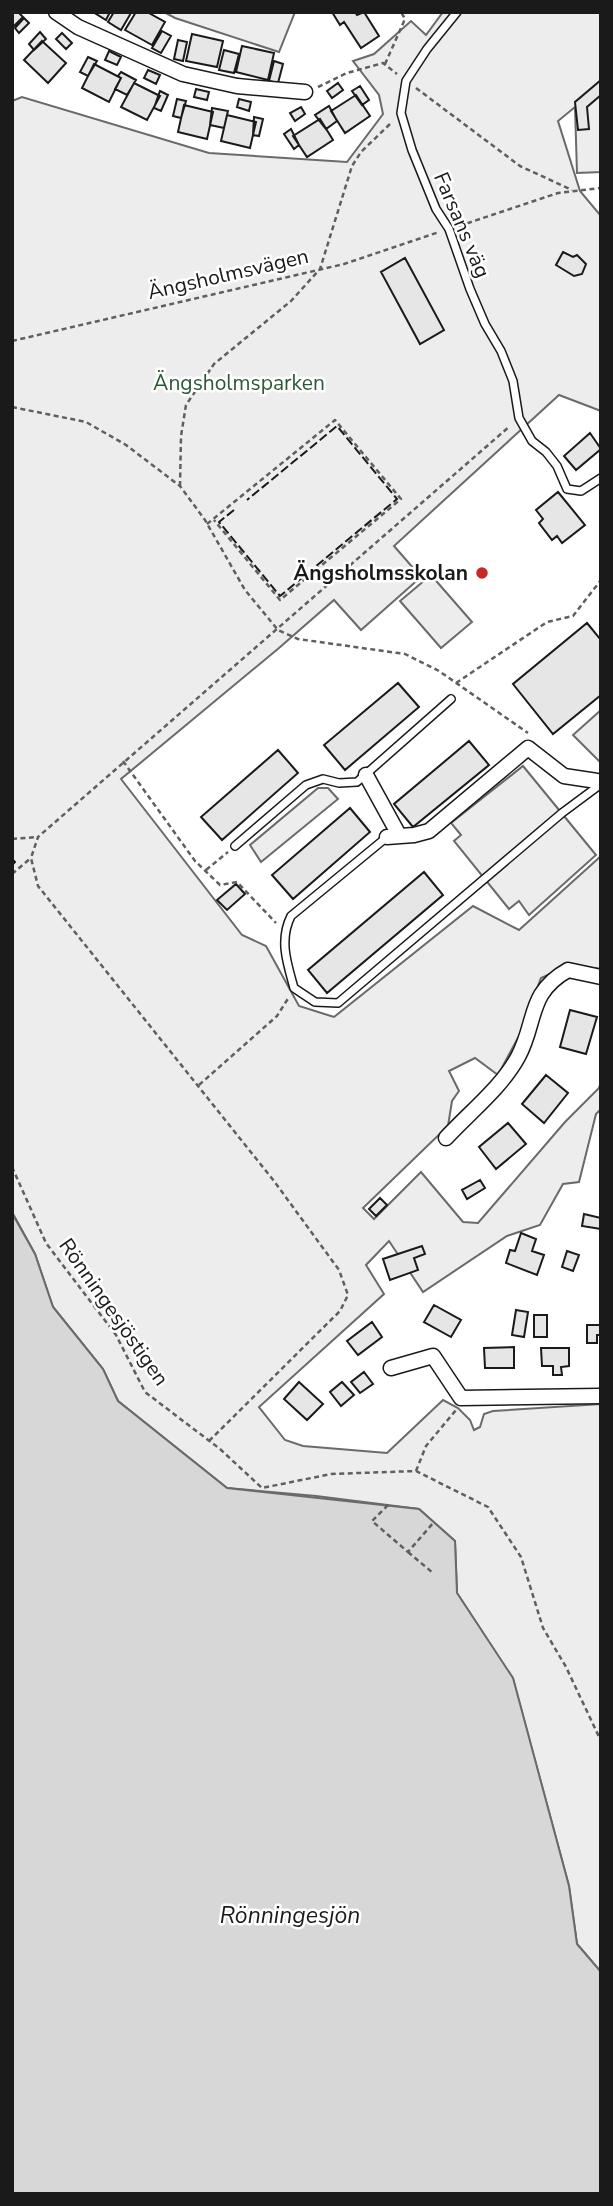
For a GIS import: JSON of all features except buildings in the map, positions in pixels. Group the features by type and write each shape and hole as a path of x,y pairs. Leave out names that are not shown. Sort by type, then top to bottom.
{"street":[{"path":"55,12 78,27 183,74 237,86 305,92"},
{"path":"366,775 393,836 429,831 528,748 564,776 596,781"},
{"path":"446,1138 498,1085 519,1056 530,1021 552,979 568,970 601,977"},
{"path":"391,1368 433,1356 461,1398 601,1396"}],"lane":[{"name":"Farsans väg","path":"457,12 427,49 406,81 401,113 412,150 436,209 449,229 480,312 501,351 513,381 519,418 532,441 546,452 557,466 567,489 581,491 601,478"},
{"path":"235,846 306,785 323,779 339,783 357,782 451,699"},
{"path":"393,836 291,916 284,930 287,961 294,988 315,1002 338,1003 596,781"}],"path":[{"path":"385,65 405,19 401,12"},
{"path":"305,92 347,73 383,62 520,166 572,190"},
{"path":"180,486 181,436 186,405 214,364 291,300 320,269 352,166 362,152 401,113"},
{"name":"Ängsholmsvägen","path":"12,341 344,264 558,193 601,188"},
{"path":"12,407 86,422 126,444 180,486 207,524 245,590 278,630 298,639 405,654 439,671 531,736"},
{"path":"12,874 31,858 38,837 519,418"},
{"path":"207,524 335,420 401,499 280,600 214,520"},
{"path":"456,683 547,622 573,616 601,580"},
{"path":"123,761 195,861 220,885 237,882 284,930"},
{"path":"12,839 38,837"},
{"path":"206,870 235,846"},
{"path":"31,858 38,886 274,1181 339,1270 348,1295 340,1311 209,1441"},
{"path":"198,1086 277,1016 294,988"},
{"name":"Rönningesjöstigen","path":"12,1167 46,1243 116,1335 145,1392 209,1441 262,1488 331,1474 416,1471 488,1507 521,1557 543,1628 566,1667 601,1741"},
{"path":"416,1471 426,1446 458,1409"},
{"path":"388,1505 372,1521 433,1573"},
{"path":"408,1552 434,1522"}],"shaded area":[{"path":"164,12 295,12 279,52"},
{"path":"443,12 601,12 601,172 577,173 575,107 558,121 580,191 601,216 601,411 559,395 394,546 421,577 361,630 334,600 121,779 242,935 266,946 299,1006 334,1017 473,906 519,930 601,856 601,969 570,965 541,978 520,1034 498,1075 475,1058 449,1071 459,1091 452,1101 448,1126 363,1208 374,1219 421,1172 463,1222 478,1223 565,1122 599,1088 601,1082 601,1109 596,1114 579,1182 563,1184 540,1225 507,1236 423,1292 389,1241 366,1265 384,1294 259,1407 285,1440 303,1446 387,1453 443,1400 458,1408 470,1420 474,1430 480,1427 484,1414 493,1411 601,1404 601,1972 577,1944 569,1886 513,1679 457,1593 455,1541 419,1509 227,1488 118,1401 103,1369 53,1307 35,1254 12,1212 12,101 22,97 209,153 347,162 383,114 379,95 353,61 374,54 411,21 426,35"},
{"path":"431,575 472,622 441,648 400,601"},
{"path":"601,710 601,763 573,735"},
{"path":"523,766 596,855 529,915 519,901 509,909 454,841 461,835 451,823"},
{"path":"318,788 328,788 338,799 261,862 250,845"}],"water":[{"name":"Rönningesjön","path":"12,1213 35,1254 53,1307 103,1369 118,1401 227,1488 419,1509 455,1541 457,1593 513,1678 569,1886 577,1944 601,1972 601,2194 12,2194"}],"fence":[{"path":"234,510 219,522 280,596 397,499 337,426 247,500"},
{"path":"12,859 15,862 12,865"}],"place":[{"name":"Ängsholmsskolan","path":"482,573"}],"park label":[{"name":"Ängsholmsparken","path":"239,383"}]}
